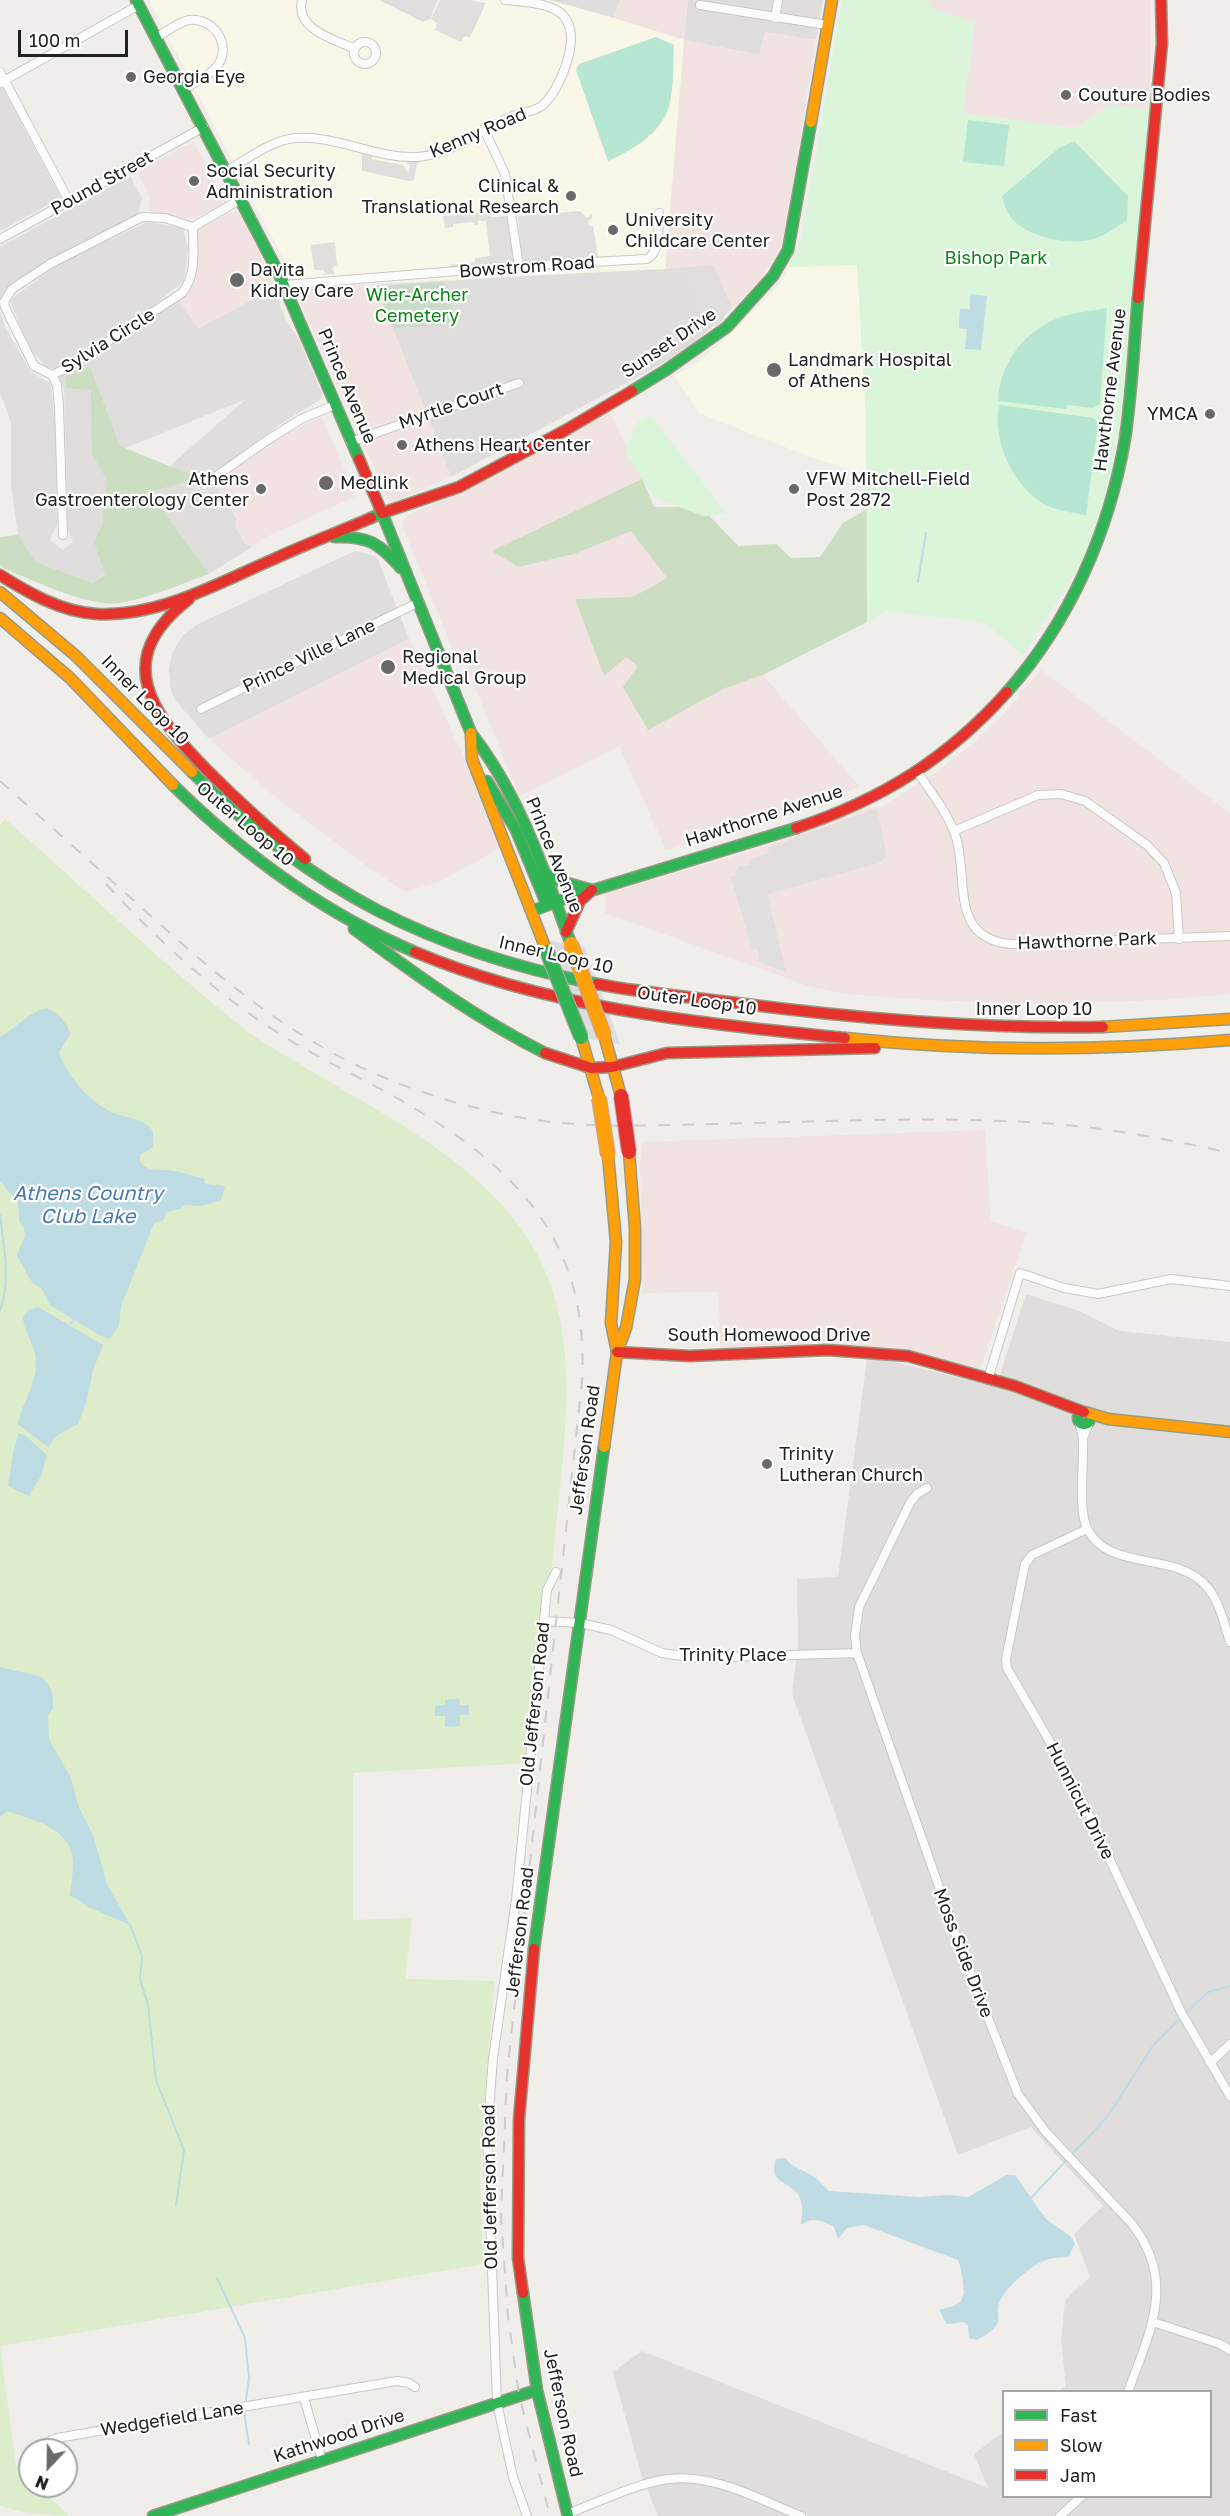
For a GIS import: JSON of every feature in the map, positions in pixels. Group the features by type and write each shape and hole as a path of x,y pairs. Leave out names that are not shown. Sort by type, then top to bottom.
{"main road":[{"name":"Sunset Drive","path":"202,591 322,537 382,513 459,487 564,431 669,368 727,327 773,276 788,250 832,0"},
{"name":"Hawthorne Avenue","path":"532,911 592,890 814,822 883,793 918,771 986,717 1022,677 1054,631 1085,577 1105,523 1120,471 1162,44 1162,1"},
{"name":"Prince Avenue","path":"138,3 284,285 382,513 471,733 493,762 506,786 546,874 551,904 569,938 591,998"},
{"path":"322,537 370,538 406,574"},
{"path":"0,575 47,602 63,608 96,614 122,614 149,609 202,591"},
{"path":"202,591 167,618 152,640 148,654 146,679 152,702 159,715 208,772 246,809 315,867 378,912"},
{"name":"Inner Loop 10","path":"0,592 38,621 86,664 186,769 234,815 296,863 378,912 447,943 546,974 604,986 833,1015 931,1024 1016,1027 1113,1027 1230,1019"},
{"name":"Outer Loop 10","path":"0,618 77,684 176,789 215,826 268,869 315,900 408,949 488,980 555,998 611,1008 788,1032 940,1047 1104,1048 1230,1040"},
{"name":"Prince Avenue","path":"471,733 472,759 563,989"},
{"path":"476,768 491,785 511,820 551,904"},
{"path":"546,874 560,882 592,890"},
{"path":"569,938 580,901 592,890"},
{"path":"315,900 409,970 486,1021 532,1047 591,1068 612,1067 657,1055 678,1053 940,1047"},
{"name":"Jefferson Road","path":"563,989 591,1068 599,1098 608,1155 616,1242 611,1323 617,1352"},
{"name":"Jefferson Road","path":"567,2515 537,2390 518,2258 519,2119 532,1964 617,1352 630,1317 638,1245 621,1096 591,998"},
{"name":"South Homewood Drive","path":"617,1352 690,1356 828,1350 908,1356 1028,1390 1057,1402 1085,1419 1108,1419 1230,1432"},
{"name":"Kathwood Drive","path":"153,2516 537,2390"}],"street":[{"path":"302,0 301,11 308,26 355,49"},
{"name":"Kenny Road","path":"226,171 275,143 295,138 314,138 396,156 424,157 443,151 484,129 544,104 563,73 570,45 569,24 561,14 541,6 505,0"},
{"path":"775,18 778,0"},
{"path":"2,82 138,3"},
{"path":"700,5 827,25"},
{"path":"156,38 185,21 194,20 209,24 220,36 223,51 218,65 184,89"},
{"path":"0,72 2,82 69,201"},
{"name":"Pound Street","path":"0,238 204,127"},
{"path":"484,129 506,174 519,266"},
{"path":"193,227 241,199"},
{"name":"Bowstrom Road","path":"284,285 519,266 647,259 656,249 659,213"},
{"name":"Sylvia Circle","path":"142,217 165,218 193,227 192,271 187,287 182,293 93,352 52,375 45,374 34,366 5,308 4,302 12,289 50,264 142,217"},
{"path":"52,375 57,385 59,406 63,535"},
{"name":"Myrtle Court","path":"350,442 519,383"},
{"path":"204,485 301,419 335,405"},
{"name":"Prince Ville Lane","path":"201,709 417,603"},
{"name":"Hawthorne Park","path":"918,771 954,831 960,854 967,914 977,930 992,940 1012,944 1230,936"},
{"path":"954,831 1038,795 1061,794 1085,801 1147,845 1164,863 1176,893 1179,939"},
{"path":"988,1379 1020,1273 1064,1288 1098,1294 1171,1279 1230,1286"},
{"path":"1085,1419 1083,1510 1087,1528 1100,1544 1115,1553 1168,1564 1195,1576 1214,1596 1230,1642"},
{"name":"Moss Side Drive","path":"927,1488 917,1494 910,1503 864,1596 856,1621 857,1653 941,1894 1012,2081 1025,2106 1045,2132 1143,2238 1153,2262 1158,2285 1153,2322 1128,2390"},
{"name":"Hunnicut Drive","path":"1087,1528 1032,1555 1025,1564 1014,1617 1007,1668 1075,1785 1181,2012 1230,2096"},
{"name":"Old Jefferson Road","path":"527,2516 513,2477 497,2403 487,2192 488,2104 516,1900 547,1590 556,1572"},
{"name":"Trinity Place","path":"544,1621 580,1623 621,1633 662,1653 679,1657 857,1653"},
{"path":"1210,2063 1230,2044"},
{"path":"1153,2322 1220,2344 1230,2350"},
{"name":"Wedgefield Lane","path":"57,2438 397,2381 409,2383 415,2387"},
{"path":"304,2398 322,2460"},
{"path":"567,2515 652,2482 681,2478 711,2481 801,2516"},
{"path":"1060,2516 1080,2498"}],"shaded area":[{"path":"149,0 549,0 684,40 665,269 298,287"},
{"path":"379,0 438,0 430,19 423,22"},
{"path":"440,0 469,0 486,3 470,37 464,36 461,42 435,30 437,23 431,19"},
{"path":"549,0 620,0 614,18"},
{"path":"620,0 688,0 684,40 614,18"},
{"path":"688,0 823,0 816,40 765,32 760,55 684,40"},
{"path":"929,0 1151,0 1150,110 1110,105 1075,128 963,113 974,24 928,6"},
{"path":"765,32 816,40 786,227 780,247 761,280 732,308 714,265 665,269 684,40 759,55"},
{"path":"2,87 61,198 0,231 0,88"},
{"path":"194,143 226,203 190,220 149,211 150,197 137,172 182,147"},
{"path":"362,153 373,156 371,159 403,165 408,173 410,166 405,160 422,161 417,164 414,180 409,181 362,171"},
{"path":"130,176 142,198 138,214 15,282 0,302 0,247"},
{"path":"580,211 587,218 592,214 592,219 588,221 589,226 593,226 598,257 522,264 518,216"},
{"path":"231,212 241,216 276,287 198,328 178,301 196,278 198,252 196,231"},
{"path":"483,213 492,217 507,216 514,265 450,270 450,265 475,262 475,258 490,256 486,221 478,221 478,225 474,222 453,224 453,227 445,228 443,216"},
{"path":"147,222 183,228 188,248 184,281 149,309 57,369 46,367 29,348 10,300 58,264"},
{"path":"335,242 337,265 332,268 335,274 322,275 325,273 324,270 314,270 311,245"},
{"name":"Landmark Hospital of Athens","path":"857,264 866,419 866,475 808,456 699,413 674,375 695,365 729,335 781,283 789,267"},
{"path":"714,265 732,308 700,338 665,362 451,477 376,285"},
{"path":"711,270 727,305 720,311 724,319 716,326 712,321 705,322 689,276"},
{"path":"376,285 451,477 390,503 296,293 298,287"},
{"path":"276,287 285,318 300,342 322,394 321,399 279,425 198,489 205,492 214,484 237,519 235,526 245,543 252,547 209,574 150,492 173,463 246,399 121,450 109,467 102,524 94,543 105,573 93,583 36,562 18,535 11,484 11,422 0,392 0,311 5,327 31,372 51,384 55,424 57,524 50,540 63,550 73,542 68,529 64,389 59,377 178,301 199,328"},
{"path":"609,411 646,487 723,689 763,675 859,786 818,806 754,827 666,850 619,746 519,796 466,665 460,667 402,525 407,515 446,499"},
{"path":"322,417 356,496 264,538 252,547 245,543 235,525 237,519 214,484 276,438"},
{"path":"355,551 377,557 409,639 209,739 176,701 171,691 169,670 172,653 183,635 198,624"},
{"path":"409,639 486,805 502,847 439,882 405,892 365,865 269,792 209,739"},
{"path":"1041,670 1230,813 1230,994 1160,1000 1044,1004 925,1000 845,994 808,986 605,913 605,894 757,849 869,807 881,807 935,773 972,744 1003,715"},
{"path":"877,808 887,857 876,864 767,894 786,972 759,962 757,949 752,949 731,877 736,875 735,872 739,866 750,865 752,859 769,853 768,848"},
{"path":"985,1130 991,1221 1027,1232 980,1369 863,1346 720,1349 719,1292 643,1293 640,1163 642,1142"},
{"path":"1026,1294 1079,1311 1119,1331 1230,1342 1230,2516 658,2516 641,2474 613,2372 642,2351 988,2488 974,2454 1002,2433 1002,2498 1212,2498 1212,2390 1060,2390 1066,2386 1061,2342 1065,2300 1090,2277 1074,2234 1103,2206 1031,2127 958,2155 792,1694 798,1644 797,1579 838,1577 867,1359 890,1361 996,1387"}],"green space":[{"name":"Bishop Park","path":"842,0 929,0 929,6 975,24 963,113 1075,128 1110,105 1150,110 1120,420 1111,473 1099,519 1083,561 1023,655 984,622 886,611 867,622 866,419 857,265 789,267 802,234"},
{"path":"656,37 674,45 669,106 660,125 653,133 626,152 608,161 576,70 579,64"},
{"path":"968,120 1009,125 1004,166 963,162"},
{"path":"1074,141 1128,196 1127,220 1094,239 1074,242 1041,236 1022,227 1014,221 1006,209 1002,196 1059,148"},
{"name":"Wier-Archer Cemetery","path":"443,282 458,324 393,328 376,286"},
{"path":"1107,308 1100,404 1093,408 1068,405 1066,409 998,401 1003,374 1009,361 1026,339 1048,322 1061,317"},
{"path":"90,367 120,446 199,478 150,492 209,574 155,594 113,604 90,601 65,593 5,569 0,564 0,537 18,535 36,562 93,583 105,574 94,543 102,524 107,480 92,454 91,390 66,388 66,377"},
{"path":"999,405 1094,418 1098,423 1086,515 1049,507 1028,492 1019,482 1001,445"},
{"path":"651,416 727,514 703,516 654,497 625,452 638,422"},
{"path":"642,479 654,507 701,507 738,546 776,544 791,558 820,557 843,523 867,509 867,622 763,675 723,689 648,730 623,687 638,666 626,657 604,676 575,599 633,597 667,578 631,531 574,554 518,567 492,551"},
{"path":"5,819 155,953 247,1031 414,1133 450,1158 483,1186 512,1217 536,1252 553,1292 565,1351 566,1413 534,1743 529,1763 353,1773 353,1920 412,1918 405,1979 495,1981 484,2103 480,2184 484,2264 0,2346 0,825"},
{"path":"0,2346 18,2467 18,2498 50,2498 69,2516 32,2514 0,2506"}],"water":[{"path":"970,294 987,296 981,350 965,349 967,329 959,328 960,309 970,309"},
{"name":"Athens Country Club Lake","path":"46,1008 58,1015 69,1030 70,1034 59,1053 63,1063 82,1090 107,1110 141,1121 153,1131 153,1147 141,1154 139,1160 142,1164 150,1169 175,1171 205,1179 204,1183 225,1187 221,1200 203,1206 185,1205 180,1209 166,1212 164,1220 154,1223 121,1306 119,1325 110,1339 99,1335 50,1305 42,1289 32,1282 17,1255 25,1236 24,1228 19,1221 18,1202 0,1181 0,1037 34,1013"},
{"path":"38,1307 103,1345 93,1370 87,1400 78,1424 56,1436 48,1447 18,1424 36,1370 34,1350 23,1318 28,1310"},
{"path":"19,1433 47,1455 41,1476 29,1496 8,1486 14,1448"},
{"path":"0,1667 42,1677 49,1686 53,1695 53,1708 48,1716 49,1740 71,1778 78,1805 93,1835 107,1884 130,1925 88,1907 70,1896 73,1867 71,1851 59,1834 39,1822 7,1811 0,1817"},
{"path":"459,1699 460,1705 469,1705 469,1715 460,1715 460,1726 445,1727 445,1716 435,1716 435,1706 445,1705 445,1700"},
{"path":"785,2158 792,2165 815,2177 829,2191 919,2197 949,2195 968,2197 1007,2175 1015,2175 1046,2219 1070,2236 1075,2243 1069,2256 1046,2260 1019,2278 999,2303 998,2322 994,2328 977,2340 969,2338 968,2326 964,2322 947,2324 939,2310 954,2306 961,2301 964,2293 958,2260 864,2225 847,2228 838,2239 834,2227 826,2223 813,2220 801,2225 802,2207 799,2196 777,2178 775,2173 776,2159"}],"pier":[{"path":"535,938 585,947 620,1044 572,1036"}],"waterway":[{"path":"918,582 926,533"},
{"path":"0,1215 6,1275 0,1311"},
{"path":"70,1324 74,1320"},
{"path":"130,1925 142,1956 140,1980 148,2004 156,2080 184,2150 176,2205"},
{"path":"1185,2014 1208,1992 1230,1986"},
{"path":"1032,2197 1108,2116 1152,2047 1181,2018"},
{"path":"217,2278 245,2338 249,2378 246,2400"},
{"path":"244,2412 249,2444"}],"railway":[{"path":"0,781 217,974 271,1014 298,1033 358,1066 452,1102 501,1114 551,1122 592,1125 895,1120 1032,1122 1117,1131 1230,1153"},
{"path":"106,884 183,961 247,1012 302,1047 404,1102 481,1154 513,1183 539,1215 559,1250 574,1289 581,1333 582,1382 507,2075 501,2217 508,2316 519,2395 550,2516"}],"traffic: fast":[{"path":"136,0 278,272 359,459"},
{"path":"632,391 727,327 773,276 788,250 811,122"},
{"path":"1007,692 1030,665 1068,605 1084,574 1109,508 1125,439 1138,298"},
{"path":"371,518 382,513 471,733 504,782 517,808 540,861 571,944"},
{"path":"334,537 356,538 372,543 386,552 401,568"},
{"path":"192,772 237,814 283,851 329,883 377,910 427,934 480,954 597,984"},
{"path":"487,781 516,830 547,905"},
{"path":"173,785 227,835 286,880 348,919 415,952"},
{"path":"532,911 564,899 796,828"},
{"path":"546,874 560,881 592,890"},
{"path":"354,929 471,1011 545,1053"},
{"path":"547,952 581,1037"},
{"path":"1086,1412 1089,1413 1090,1418 1089,1423 1082,1424 1079,1423 1078,1416 1079,1413 1086,1412"},
{"path":"534,1949 604,1447"},
{"path":"523,2293 537,2390 568,2516"},
{"path":"153,2516 537,2390"}],"traffic: slow":[{"path":"811,122 832,0"},
{"path":"0,592 76,656 192,772"},
{"path":"0,618 70,678 173,785"},
{"path":"471,733 472,759 547,952"},
{"path":"571,944 604,1035"},
{"path":"1103,1027 1230,1019"},
{"path":"604,1035 621,1096"},
{"path":"581,1037 599,1098"},
{"path":"845,1038 989,1048 1085,1048 1230,1040"},
{"path":"599,1098 608,1155"},
{"path":"604,1447 617,1352 626,1328 635,1279 635,1228 629,1152"},
{"path":"608,1155 616,1242 611,1323 617,1352"},
{"path":"1088,1413 1108,1419 1230,1432"}],"traffic: jam":[{"path":"1138,298 1162,44 1161,0"},
{"path":"359,459 382,513 459,487 564,431 632,391"},
{"path":"0,575 34,595 71,610 97,614 143,610 188,597 371,518"},
{"path":"189,599 165,622 151,644 145,665 148,686 156,707 170,728 207,770 305,859"},
{"path":"796,828 856,804 911,775 961,738 1007,692"},
{"path":"566,932 580,901 592,890"},
{"path":"415,952 519,987 626,1011 845,1038"},
{"path":"597,984 667,995 874,1018 965,1025 1103,1027"},
{"path":"545,1053 591,1068 612,1067 667,1053 875,1048"},
{"path":"621,1096 629,1152"},
{"path":"617,1352 690,1356 828,1350 908,1356 1015,1386 1084,1412"},
{"path":"523,2293 518,2258 519,2119 534,1949"}],"place":[{"name":"Georgia Eye","path":"131,77"},
{"name":"Couture Bodies","path":"1066,95"},
{"name":"Social Security Administration","path":"194,181"},
{"name":"Clinical & Translational Research","path":"571,196"},
{"name":"University Childcare Center","path":"613,230"},
{"name":"Davita Kidney Care","path":"237,280"},
{"name":"Landmark Hospital of Athens","path":"774,370"},
{"name":"YMCA","path":"1210,414"},
{"name":"Athens Heart Center","path":"402,445"},
{"name":"Medlink","path":"326,483"},
{"name":"Athens Gastroenterology Center","path":"261,489"},
{"name":"VFW Mitchell-Field Post 2872","path":"794,489"},
{"name":"Regional Medical Group","path":"388,667"},
{"name":"Trinity Lutheran Church","path":"767,1464"}]}
